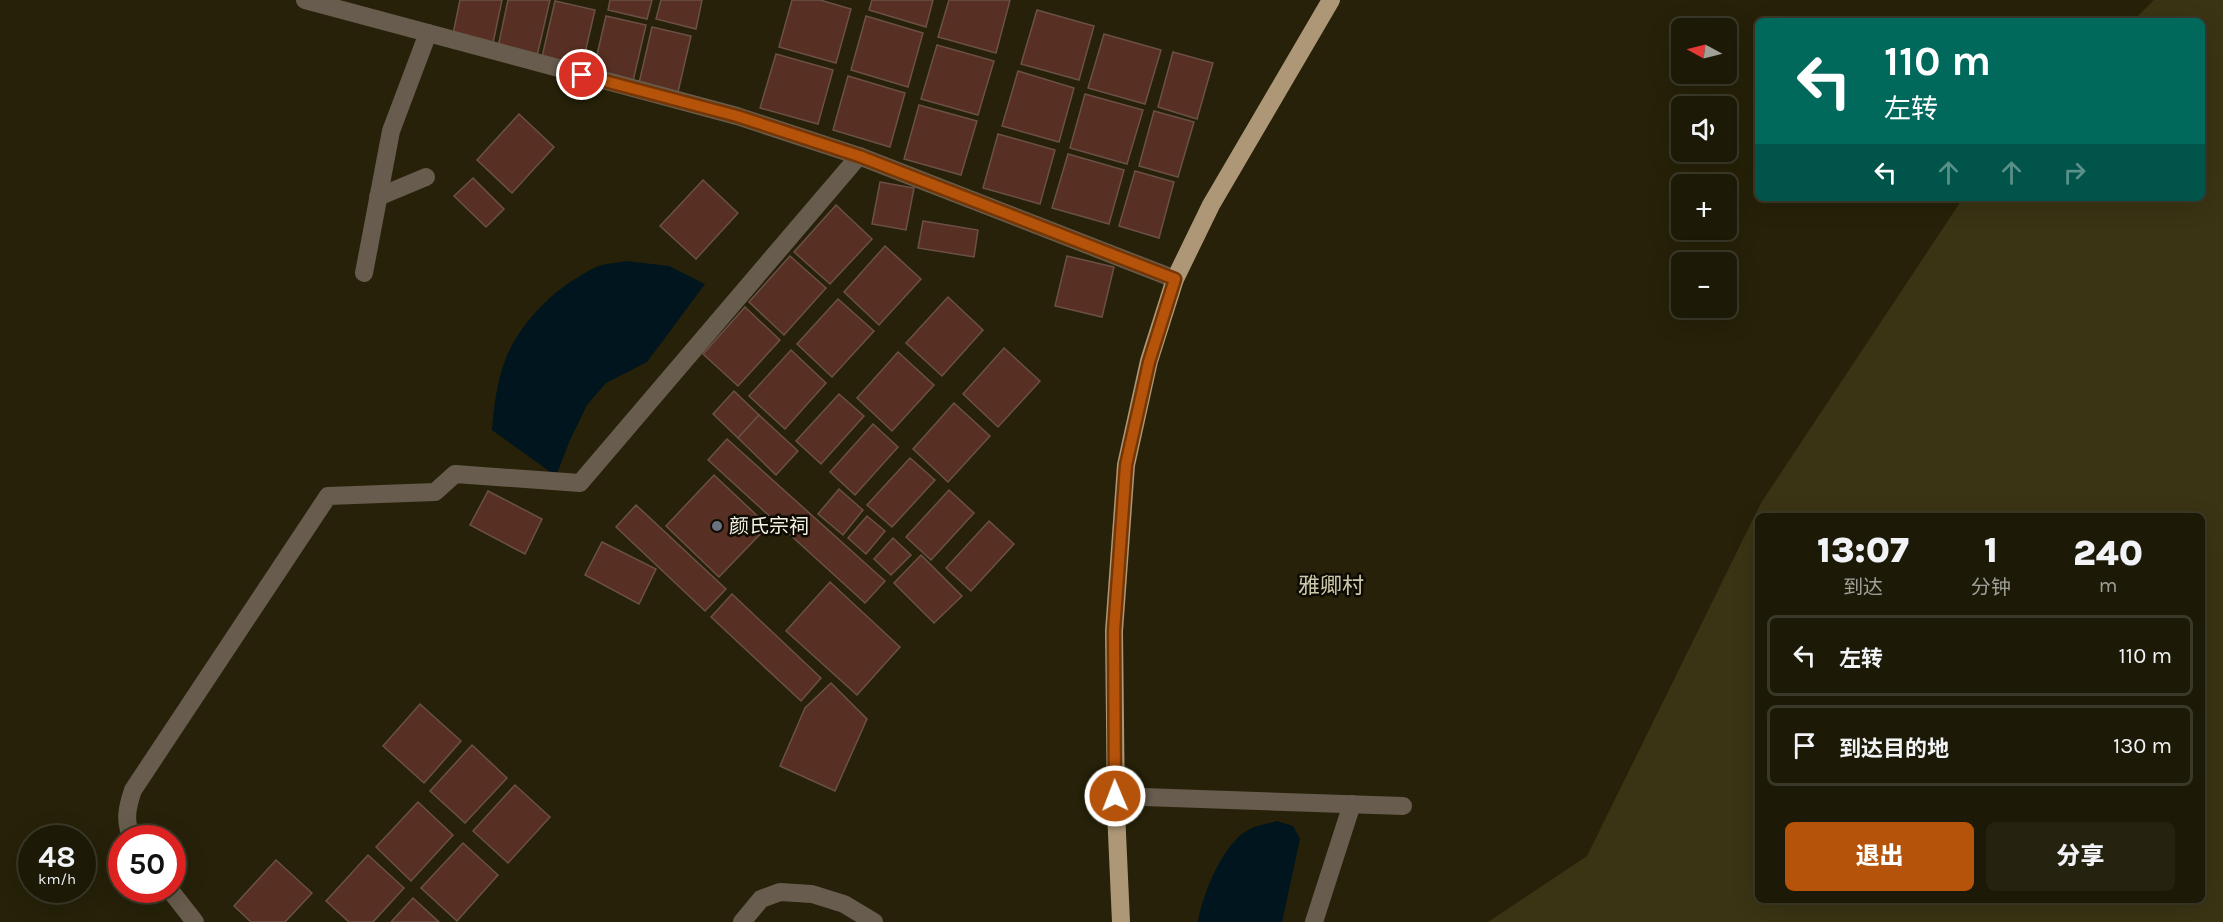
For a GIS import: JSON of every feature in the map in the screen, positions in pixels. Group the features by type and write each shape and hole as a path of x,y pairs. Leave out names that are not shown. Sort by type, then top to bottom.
{"main road":[{"path":"1121,922 1115,796 1114,631 1126,465 1149,362 1175,279 1211,205 1331,0"}],"street":[{"path":"305,0 737,116 859,156 1175,279"},
{"path":"364,273 391,131 428,33"},
{"path":"127,825 126,810 133,790 328,496 435,492 455,474 580,483 859,156"},
{"path":"378,198 426,177"},
{"path":"1115,796 1403,807"},
{"path":"1314,922 1352,804"},
{"path":"742,922 761,899 780,892 823,897 844,904 874,922"},
{"path":"180,903 195,922"}],"shaded area":[{"path":"2154,0 2223,0 2223,922 1488,922 1587,856 1755,515 1755,903 2205,903 2205,513 1756,513 1961,201 2205,201 2205,18 2136,18"}],"water":[{"path":"626,261 669,266 705,284 647,362 606,383 587,405 556,476 492,430 496,394 503,367 513,344 532,316 557,292 599,266"},
{"path":"1277,821 1293,826 1300,839 1282,922 1198,922 1209,884 1231,845 1240,835 1250,829"}],"building":[{"path":"460,0 502,0 493,43 453,34"},
{"path":"508,0 550,0 537,56 498,47"},
{"path":"610,0 652,0 647,19 608,10"},
{"path":"661,0 702,0 696,29 656,19"},
{"path":"792,0 820,0 851,9 836,63 779,47"},
{"path":"872,0 933,0 926,27 869,10"},
{"path":"949,0 1010,0 996,53 938,37"},
{"path":"555,1 595,10 582,66 542,57"},
{"path":"1037,10 1094,26 1079,80 1021,64"},
{"path":"606,16 646,25 633,81 593,72"},
{"path":"866,16 923,33 908,87 851,70"},
{"path":"652,27 691,36 678,92 639,83"},
{"path":"1104,34 1161,50 1145,104 1088,88"},
{"path":"937,45 994,61 978,115 921,99"},
{"path":"1173,52 1213,63 1197,119 1158,107"},
{"path":"776,54 833,70 818,124 760,108"},
{"path":"1018,71 1074,88 1059,142 1002,126"},
{"path":"848,76 905,93 890,147 833,130"},
{"path":"1085,94 1143,110 1127,164 1070,148"},
{"path":"919,105 977,121 961,175 904,159"},
{"path":"1154,111 1194,122 1178,177 1139,166"},
{"path":"519,114 554,147 512,193 477,160"},
{"path":"998,134 1055,150 1040,204 983,188"},
{"path":"1068,154 1124,170 1109,224 1052,208"},
{"path":"1135,171 1174,182 1159,238 1119,226"},
{"path":"473,178 504,209 486,227 454,196"},
{"path":"703,180 738,213 696,259 660,226"},
{"path":"880,182 914,188 906,230 872,224"},
{"path":"836,205 872,239 830,284 794,252"},
{"path":"923,221 978,230 974,257 918,248"},
{"path":"885,246 921,279 879,325 844,292"},
{"path":"790,256 826,288 784,335 749,302"},
{"path":"1067,256 1114,267 1102,317 1055,306"},
{"path":"948,297 983,330 942,376 906,343"},
{"path":"838,299 874,331 832,377 797,344"},
{"path":"745,307 780,340 738,386 703,354"},
{"path":"1004,348 1040,381 998,427 963,394"},
{"path":"791,350 826,383 785,429 749,396"},
{"path":"898,352 934,385 892,431 857,398"},
{"path":"734,391 759,415 738,438 713,414"},
{"path":"839,394 864,416 821,464 796,441"},
{"path":"954,403 990,436 948,482 913,449"},
{"path":"759,415 798,451 776,475 738,438"},
{"path":"873,424 898,447 855,495 830,472"},
{"path":"727,439 885,581 865,603 708,460"},
{"path":"910,458 935,480 892,527 867,505"},
{"name":"颜氏宗祠","path":"714,475 768,526 719,577 666,526"},
{"path":"839,489 863,510 843,535 818,514"},
{"path":"949,490 974,513 931,560 906,537"},
{"path":"488,491 542,519 525,554 470,525"},
{"path":"636,505 726,589 705,611 616,527"},
{"path":"867,516 885,531 866,554 848,538"},
{"path":"989,521 1014,544 971,591 946,568"},
{"path":"893,538 911,555 891,575 874,559"},
{"path":"602,542 656,569 639,604 585,575"},
{"path":"921,555 962,596 934,623 894,583"},
{"path":"830,582 900,647 857,695 786,631"},
{"path":"732,594 821,678 801,701 711,617"},
{"path":"831,683 867,719 835,791 780,766 805,708"},
{"path":"420,704 461,741 424,783 383,746"},
{"path":"472,745 507,778 465,823 430,791"},
{"path":"515,785 550,817 508,863 473,831"},
{"path":"418,802 453,835 411,881 376,847"},
{"path":"463,843 498,875 457,921 421,888"},
{"path":"368,855 404,888 373,922 349,922 326,901"},
{"path":"276,860 312,893 285,922 251,922 234,906"},
{"path":"413,898 439,922 391,922"}],"place":[{"name":"颜氏宗祠","path":"717,526"}],"district":[{"name":"雅卿村","path":"1331,586"}],"route":[{"path":"582,75 737,116 859,156 1175,279 1149,362 1126,465 1114,631 1115,796"}]}
